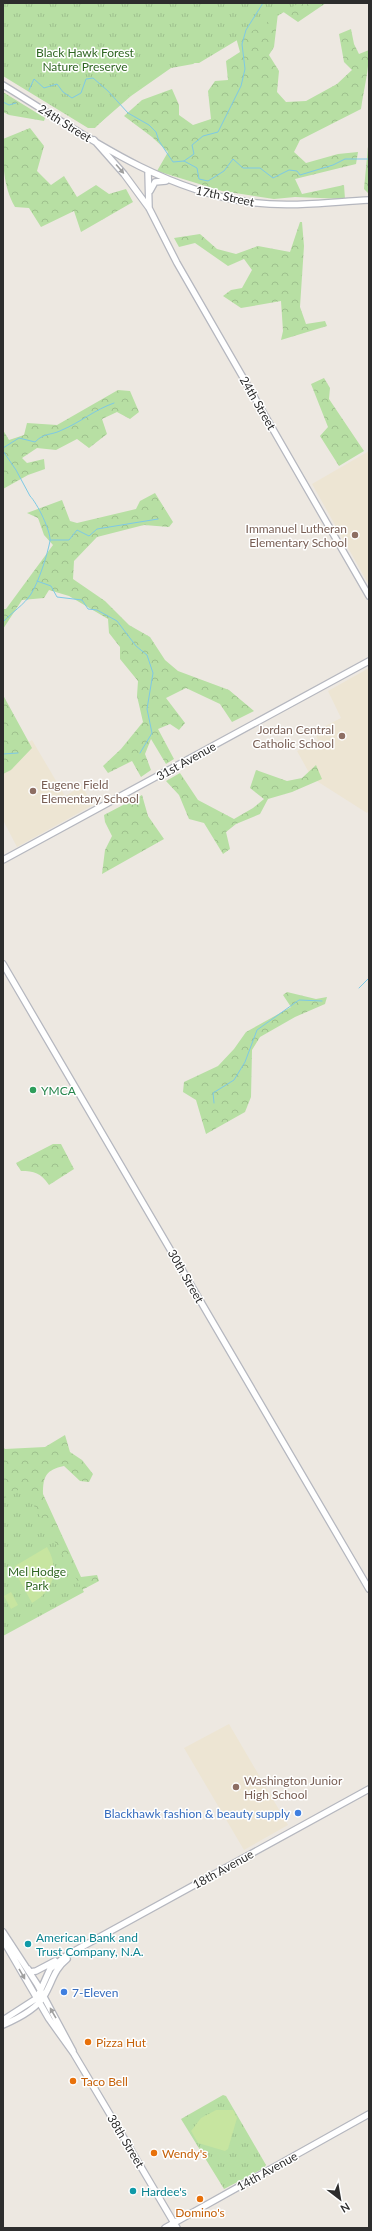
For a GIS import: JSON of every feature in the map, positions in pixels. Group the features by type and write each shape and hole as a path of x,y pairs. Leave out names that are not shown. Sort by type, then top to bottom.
{"street":[{"name":"24th Street","path":"3,85 94,140 124,174 149,208 177,263 369,596"},
{"name":"17th Street","path":"94,140 148,171 172,182 207,194 248,202 293,205 369,200"},
{"name":"24th Street","path":"148,171 149,208"},
{"path":"149,195 155,182 172,182"},
{"name":"31st Avenue","path":"3,860 369,661"},
{"name":"30th Street","path":"3,964 369,1588"},
{"name":"18th Avenue","path":"42,1994 50,1969 59,1960 369,1789"},
{"name":"38th Street","path":"3,1932 28,1969 70,2041 74,2054"},
{"name":"38th Street","path":"3,1940 38,2000 74,2054 176,2225"},
{"name":"18th Avenue","path":"3,2025 32,2009 55,1971 77,1949"},
{"path":"28,1969 30,1972 36,1971 59,1960"},
{"name":"18th Avenue","path":"3,2020 38,2000"},
{"name":"14th Avenue","path":"165,2228 176,2225 369,2114"}],"shaded area":[{"name":"Immanuel Lutheran Elementary School","path":"369,451 369,585 312,484"},
{"name":"Jordan Central Catholic School","path":"369,668 369,810 367,813 312,778 297,751 318,740 314,732 341,718 328,691"},
{"name":"Eugene Field Elementary School","path":"32,740 65,796 82,786 93,805 17,847 3,820 3,757"},
{"name":"Washington Junior High School","path":"229,1724 288,1825 244,1850 184,1748"}],"green space":[{"path":"3,3 326,3 298,22 282,11 278,13 274,47 269,55 279,71 277,92 286,102 306,101 337,84 352,70 344,62 339,34 351,29 354,44 359,54 369,50 361,109 300,140 294,152 306,163 338,154 358,152 356,164 295,179 302,194 344,185 345,199 295,197 274,199 222,191 157,171 168,152 152,137 124,116 142,100 172,89 179,105 179,115 193,125 211,119 208,91 215,81 228,80 226,61 240,52 235,34 193,64 171,68 131,96 100,123 89,127"},
{"name":"Black Hawk Forest Nature Preserve","path":"3,3 299,3 199,63 183,64 169,68 155,75 129,95 95,128 88,128 3,76"},
{"path":"3,92 45,118 44,121 9,115 3,112"},
{"path":"30,128 44,146 37,171 51,185 64,176 77,197 96,185 109,194 126,189 133,202 81,232 74,211 41,227 29,208 15,207 8,191 4,174 3,139"},
{"path":"369,136 369,194 364,189"},
{"path":"300,222 302,222 304,246 300,307 306,324 325,321 327,326 281,340 283,331 281,301 241,308 223,296 231,290 242,288 252,270 244,259 228,266 195,243 179,247 174,238 200,234 217,249 236,254 258,246 290,252"},
{"path":"324,378 330,388 329,399 364,451 339,466 320,436 328,427 311,384"},
{"path":"118,390 130,391 139,412 130,419 117,412 102,419 107,434 89,448 77,439 56,450 37,448 22,458 27,463 44,459 45,469 28,475 3,489 3,430 9,440 24,435 27,423 57,425"},
{"path":"155,493 173,522 169,527 144,525 97,537 74,561 73,579 105,601 129,625 150,637 165,660 178,671 229,690 254,711 232,722 220,704 186,688 166,698 185,723 179,730 170,724 158,729 174,759 166,764 151,739 145,754 151,770 141,777 132,761 108,773 103,766 121,749 143,722 137,696 138,681 120,659 120,647 109,633 108,619 69,596 49,590 44,598 22,600 3,629 3,609 6,609 53,545 44,535 38,518 27,513 62,500 70,521 77,523 136,509 140,501"},
{"path":"3,695 32,748 11,770 3,774"},
{"path":"316,765 322,779 292,792 268,799 260,814 236,824 226,832 230,849 223,854 204,823 189,819 179,795 166,781 180,773 198,800 234,819 253,808 264,799 250,788 256,770 287,781 302,778"},
{"path":"142,795 148,816 164,839 102,874 105,850 112,836 105,822 104,815"},
{"path":"287,992 316,999 327,997 325,1004 295,1017 260,1037 252,1050 251,1097 245,1112 206,1134 196,1100 183,1092 184,1082 218,1066 234,1049 246,1032 291,1007 283,995"},
{"path":"53,1144 61,1144 74,1169 49,1185 40,1175 21,1171 16,1163"},
{"path":"65,1435 70,1452 82,1460 93,1474 89,1482 80,1481 64,1466 53,1470 49,1472 45,1478 43,1494 81,1577 97,1575 99,1581 82,1590 3,1500 3,1447 5,1449 45,1447"},
{"name":"Mel Hodge Park","path":"23,1487 84,1592 3,1636 3,1499"},
{"path":"47,1547 53,1563 53,1579 45,1592 32,1603 14,1570 15,1566"},
{"path":"11,1592 18,1605 11,1609 4,1596"},
{"path":"223,2095 226,2096 266,2165 264,2168 224,2189 181,2119"},
{"path":"216,2110 233,2110 237,2118 228,2149 225,2151 198,2143 191,2131 201,2118"}],"waterway":[{"path":"184,161 194,154 192,145 203,136 218,132 241,86 245,69 242,44 246,30 263,3"},
{"path":"29,90 34,79 44,88 57,84 63,92 72,98 81,93 86,79 93,78 108,91 128,113 149,125 156,132 159,141 173,162 184,161 197,168 199,179 208,181 224,171 233,159 243,168 260,168 273,178 289,170 297,171 300,175 333,165 345,159 369,159"},
{"path":"3,102 9,105 16,103"},
{"path":"3,448 19,438 35,442 45,435 58,432 69,427 100,409 114,403"},
{"path":"3,451 40,511 50,536 47,554 31,594 25,602 3,622"},
{"path":"50,540 69,540 77,530 89,536 97,529 158,519"},
{"path":"37,581 51,586 57,597 82,600 88,609 97,610 117,621 136,646 147,655 153,673 147,709 152,733 140,753"},
{"path":"3,754 18,753"},
{"path":"359,988 369,978"},
{"path":"214,1103 213,1093 234,1080 245,1062 257,1030 299,1000 322,1001"}],"place":[{"name":"Immanuel Lutheran Elementary School","path":"355,535"},
{"name":"Jordan Central Catholic School","path":"342,736"},
{"name":"Eugene Field Elementary School","path":"33,791"},
{"name":"YMCA","path":"33,1090"},
{"name":"Washington Junior High School","path":"236,1787"},
{"name":"Blackhawk fashion & beauty supply","path":"298,1813"},
{"name":"American Bank and Trust Company, N.A.","path":"28,1944"},
{"name":"7-Eleven","path":"64,1992"},
{"name":"Pizza Hut","path":"88,2042"},
{"name":"Taco Bell","path":"73,2081"},
{"name":"Wendy's","path":"154,2153"},
{"name":"Hardee's","path":"133,2191"},
{"name":"Domino's","path":"200,2199"}]}
